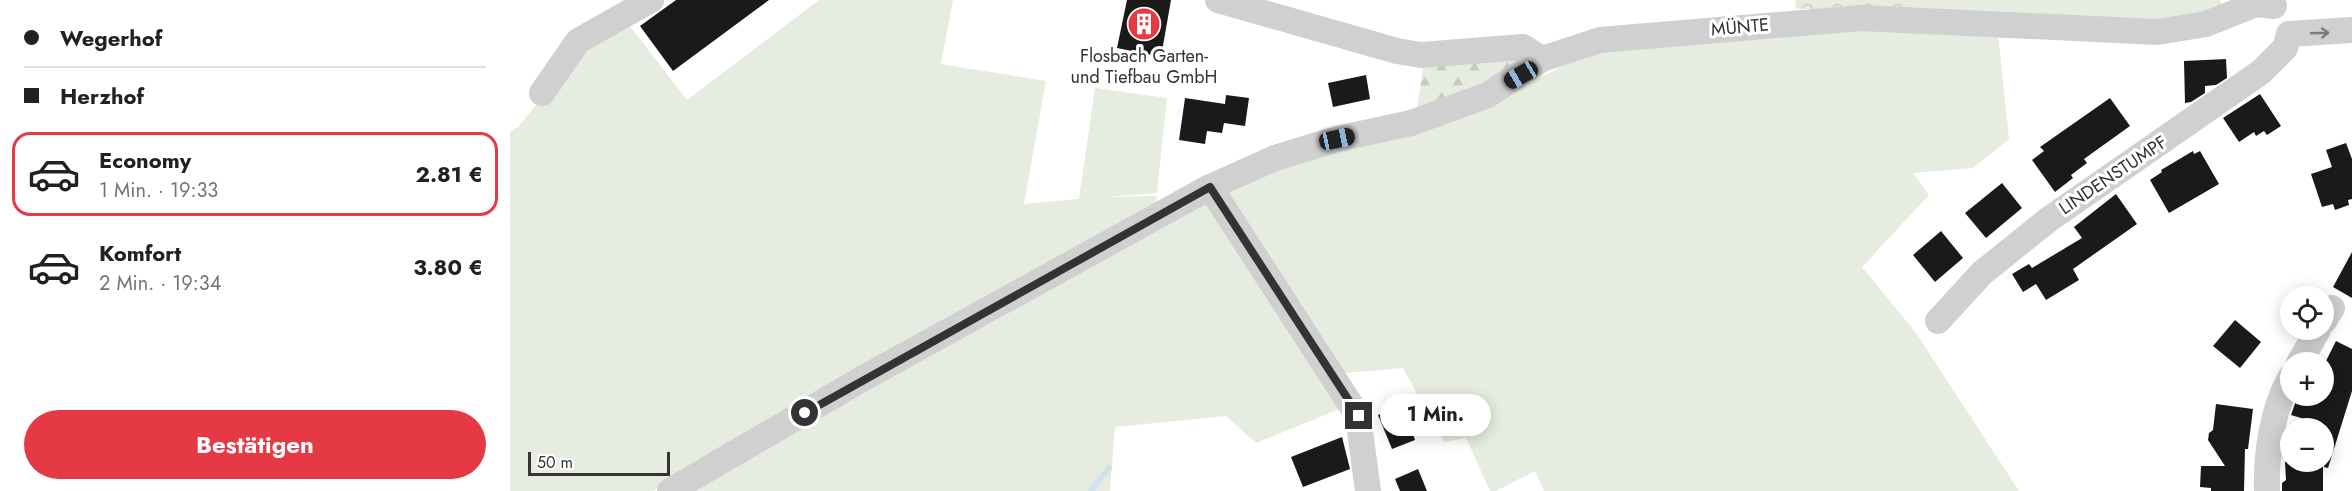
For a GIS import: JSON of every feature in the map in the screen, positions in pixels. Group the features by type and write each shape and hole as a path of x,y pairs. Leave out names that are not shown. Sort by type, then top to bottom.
{"street":[{"path":"542,93 578,41 651,0"},
{"path":"1218,0 1398,51 1421,55 1523,47 1542,59"},
{"path":"2275,3 2289,34 2352,30"},
{"name":"MÜNTE","path":"670,491 862,379 1210,187 1275,158 1337,139 1411,123 1488,95 1542,59 1600,39 1817,21 1884,18 2158,32 2206,24 2256,4 2275,3"},
{"name":"LINDENSTUMPF","path":"1938,321 1982,273 2048,220 2261,72 2285,48 2289,34"},
{"path":"1210,187 1359,416 1368,491"},
{"path":"2267,491 2266,466 2280,400"}],"green space":[{"path":"819,0 953,0 941,64 1046,81 1024,204 1079,199 1095,88 1167,98 1157,193 1106,197 1157,196 1156,210 840,382 653,491 510,491 510,132 518,127 585,46 625,20 687,100"},
{"path":"1795,0 1908,0 1906,8 1796,9"},
{"path":"1908,0 2220,0 2224,9 2194,19 2116,20 1906,8"},
{"path":"1815,28 1998,34 2009,139 1973,168 1913,173 1929,195 1862,267 1916,333 2019,491 1544,491 1535,471 1496,491 1490,491 1466,438 1444,442 1403,368 1345,373 1355,403 1256,443 1226,416 1115,427 1110,491 690,491 837,404 1199,204 1307,156 1508,94 1580,57 1597,52"},
{"path":"1514,52 1521,64 1499,80 1416,114 1424,63"}],"building":[{"path":"676,0 769,0 673,71 640,26"},
{"name":"Flosbach Garten- und Tiefbau GmbH","path":"1127,0 1171,0 1161,57 1117,48"},
{"path":"2226,59 2227,78 2216,85 2205,86 2205,93 2185,103 2184,61"},
{"path":"1366,75 1370,99 1333,107 1328,83"},
{"path":"2260,94 2281,126 2267,135 2264,131 2256,136 2254,132 2239,142 2223,118"},
{"path":"1226,95 1249,98 1245,126 1224,123 1222,133 1207,131 1205,144 1179,140 1185,98 1225,104"},
{"path":"2110,98 2130,126 2084,159 2087,163 2071,175 2073,178 2055,192 2032,160 2044,151 2040,147"},
{"path":"2346,143 2352,159 2352,199 2348,200 2349,205 2335,210 2333,204 2322,207 2311,174 2332,167 2326,150"},
{"path":"2193,151 2194,154 2200,151 2219,184 2169,213 2150,180 2162,172 2161,170"},
{"path":"2002,183 2022,208 1986,238 1965,213"},
{"path":"2116,194 2137,224 2073,269 2079,280 2046,300 2036,284 2023,292 2012,274 2029,264 2032,268 2082,238 2074,227"},
{"path":"1941,231 1963,258 1935,282 1913,255"},
{"path":"2352,252 2352,298 2334,286"},
{"path":"2235,320 2261,342 2240,368 2213,346"},
{"path":"2336,341 2352,349 2352,391 2334,449 2334,418 2301,418 2291,415 2294,406 2334,406 2334,352 2330,352"},
{"path":"2216,404 2253,409 2248,449 2245,449 2244,491 2211,491 2211,488 2200,487 2201,466 2225,466 2208,440 2209,433 2213,430"},
{"path":"1403,405 1415,440 1392,449 1378,415"},
{"path":"1342,437 1350,469 1303,487 1291,457"},
{"path":"1418,469 1427,491 1400,491 1395,479"},
{"path":"2286,472 2323,472 2323,491 2282,491 2282,483 2286,480"}],"waterway":[{"path":"1091,491 1109,468"}],"place":[{"name":"Flosbach Garten- und Tiefbau GmbH","path":"1144,24"}],"route":[{"path":"805,413 862,379 1210,187 1359,416"}]}
